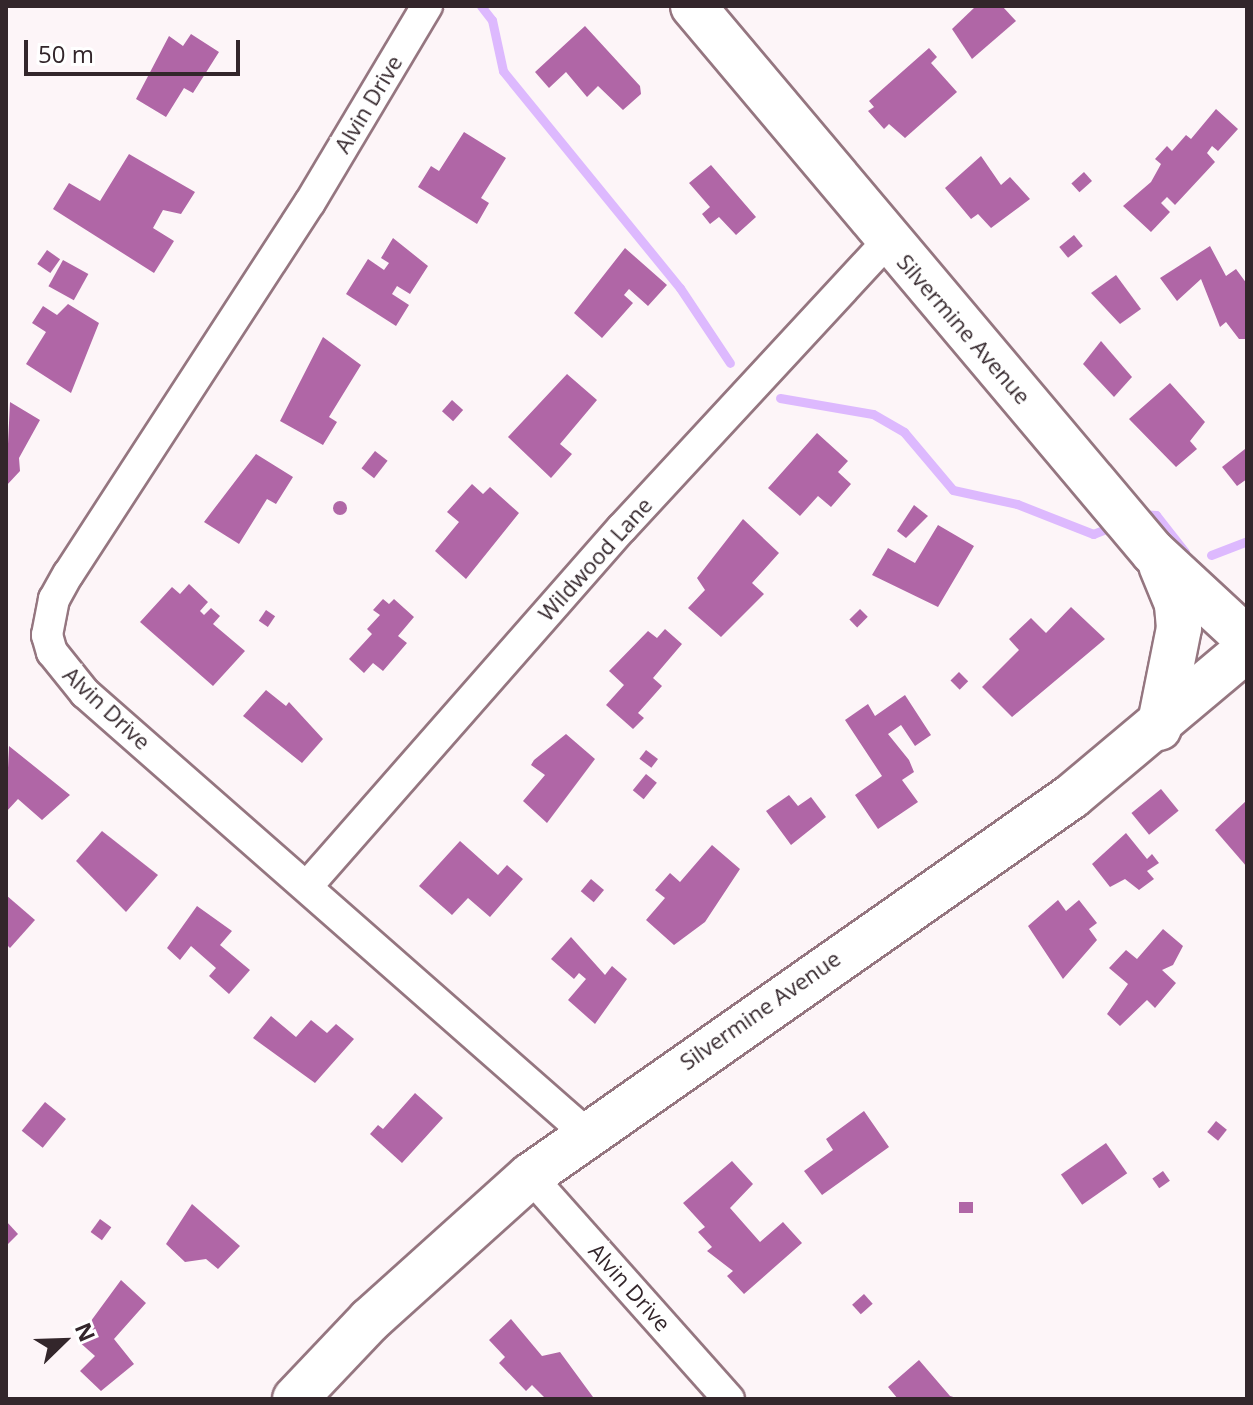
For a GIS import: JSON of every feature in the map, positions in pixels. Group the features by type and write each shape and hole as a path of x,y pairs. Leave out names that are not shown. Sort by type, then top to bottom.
{"street":[{"name":"Alvin Drive","path":"427,6 310,202 68,574 48,618 52,652 85,693 309,884 587,1134"},
{"name":"Silvermine Avenue","path":"693,6 1153,552 1247,639"},
{"name":"Wildwood Lane","path":"309,884 632,517 888,241"},
{"path":"1153,552 1168,576 1179,628 1159,728"},
{"name":"Silvermine Avenue","path":"295,1399 370,1320 530,1176 1159,728 1247,649"},
{"name":"Alvin Drive","path":"530,1176 729,1399"}],"building":[{"path":"976,6 1002,6 1016,21 972,59 952,29"},
{"path":"585,26 640,86 641,94 623,110 598,86 587,97 566,72 549,88 535,72"},
{"path":"191,34 219,52 193,93 184,88 166,117 136,99 169,36 183,46"},
{"path":"929,48 937,57 931,63 957,92 905,138 889,124 884,129 868,111 874,107 869,101"},
{"path":"1216,109 1238,129 1218,151 1212,146 1207,153 1215,162 1175,205 1167,197 1161,203 1170,212 1151,232 1123,206 1151,182 1161,164 1155,159 1167,146 1172,151 1186,135 1191,139"},
{"path":"464,132 506,158 481,198 489,203 477,224 418,187 431,166 439,171"},
{"path":"129,154 195,192 181,214 163,210 153,228 174,241 154,273 53,209 69,183 100,201"},
{"path":"981,156 1001,185 1010,177 1030,199 991,228 978,214 971,219 945,188"},
{"path":"711,165 756,217 736,235 719,217 710,224 702,214 710,207 689,183"},
{"path":"1084,172 1092,181 1079,192 1071,183"},
{"path":"1074,235 1083,246 1068,258 1059,247"},
{"path":"393,238 428,266 410,294 397,286 392,294 409,305 396,326 346,294 368,259 384,270 389,263 381,258"},
{"path":"1210,246 1226,276 1236,269 1247,284 1247,339 1239,339 1226,322 1220,327 1201,279 1177,301 1160,278"},
{"path":"625,248 667,285 648,306 629,289 624,295 633,303 602,338 574,313"},
{"path":"47,250 60,259 50,273 37,264"},
{"path":"63,260 88,274 74,300 48,286"},
{"path":"1116,275 1141,309 1120,324 1091,293"},
{"path":"68,304 99,323 71,393 26,364 46,332 32,323 43,306 57,315"},
{"path":"323,337 361,365 329,417 337,422 323,445 280,421"},
{"path":"1101,341 1132,377 1114,397 1083,364"},
{"path":"567,374 597,400 560,444 572,454 551,478 508,437"},
{"path":"1170,383 1205,422 1190,441 1197,449 1176,467 1129,419"},
{"path":"452,400 463,410 453,421 442,411"},
{"path":"10,402 40,420 19,458 20,471 6,486"},
{"path":"817,433 848,461 838,472 851,484 831,507 818,496 800,516 768,488"},
{"path":"1245,449 1247,479 1237,486 1222,467"},
{"path":"375,451 388,461 374,478 361,468"},
{"path":"256,454 293,477 276,504 267,499 239,544 204,522"},
{"path":"472,484 483,494 490,487 519,513 466,579 435,551 459,522 447,512"},
{"path":"340,501 347,508 340,515 333,508"},
{"path":"914,505 928,516 906,538 897,531"},
{"path":"743,519 779,553 752,583 764,594 721,637 688,608 705,590 697,578"},
{"path":"938,525 974,546 938,607 872,575 888,548 915,563"},
{"path":"189,584 208,602 200,611 204,615 211,608 220,616 213,624 245,651 213,686 140,622 172,587 180,594"},
{"path":"383,599 389,604 394,599 414,617 398,636 407,643 383,671 373,663 364,673 349,659 372,634 367,629 380,615 373,610"},
{"path":"1071,607 1105,639 1012,717 982,687 1019,650 1009,639 1031,618 1046,633"},
{"path":"860,609 868,617 857,627 849,620"},
{"path":"266,610 275,616 268,627 259,621"},
{"path":"665,629 682,644 653,678 662,686 638,713 644,718 633,729 606,705 624,685 609,671 648,631 657,638"},
{"path":"959,672 968,681 960,690 951,680"},
{"path":"266,690 286,706 289,702 323,739 302,763 243,716"},
{"path":"905,695 931,735 915,746 901,725 888,734 909,760 914,772 902,780 918,802 878,829 855,795 882,776 845,720 868,704 875,716"},
{"path":"566,734 595,759 547,823 523,801 545,775 531,765 534,760"},
{"path":"9,746 70,795 42,820 18,799 6,812"},
{"path":"646,750 658,759 651,768 639,759"},
{"path":"646,774 657,783 644,799 633,790"},
{"path":"1161,789 1179,811 1149,835 1131,813"},
{"path":"789,795 798,806 811,797 826,817 791,845 766,811"},
{"path":"1247,800 1247,867 1215,830"},
{"path":"102,831 158,875 126,912 76,861"},
{"path":"1126,833 1147,859 1152,854 1159,863 1147,871 1154,879 1139,890 1125,879 1110,887 1092,864"},
{"path":"460,841 498,875 507,865 523,879 490,917 468,898 452,915 419,886"},
{"path":"712,845 740,869 705,922 674,945 646,920 665,898 655,890 670,873 680,882"},
{"path":"591,879 604,890 594,902 581,891"},
{"path":"6,895 35,920 10,948 6,944"},
{"path":"1058,900 1066,911 1079,900 1097,923 1089,929 1097,940 1063,979 1028,926"},
{"path":"197,906 232,931 220,945 250,970 229,994 209,976 216,968 191,946 180,960 167,948"},
{"path":"1163,929 1183,946 1173,965 1162,970 1176,983 1155,1008 1147,1000 1120,1026 1107,1014 1128,984 1109,968 1126,950 1137,959"},
{"path":"571,937 605,975 612,966 627,979 595,1024 568,1000 586,979 579,973 574,979 551,959"},
{"path":"271,1016 296,1037 311,1020 327,1033 336,1024 354,1039 315,1083 253,1038"},
{"path":"415,1093 443,1118 402,1163 370,1134 378,1125 383,1129"},
{"path":"45,1102 66,1119 43,1148 22,1131"},
{"path":"864,1111 889,1147 822,1195 804,1171 833,1150 826,1139"},
{"path":"1216,1121 1227,1130 1218,1141 1207,1132"},
{"path":"1106,1143 1127,1173 1082,1205 1061,1175"},
{"path":"732,1161 753,1184 730,1208 760,1242 783,1222 802,1243 744,1294 727,1276 733,1271 707,1251 712,1247 698,1232 705,1227 683,1203"},
{"path":"1163,1171 1170,1181 1159,1188 1152,1178"},
{"path":"959,1202 973,1202 973,1213 959,1213"},
{"path":"192,1204 240,1246 218,1269 206,1259 185,1262 166,1244"},
{"path":"100,1219 111,1227 102,1240 91,1232"},
{"path":"6,1221 18,1234 6,1246"},
{"path":"121,1280 146,1303 114,1339 134,1364 101,1391 80,1371 95,1356 77,1340"},
{"path":"864,1294 873,1304 861,1314 852,1305"},
{"path":"511,1319 542,1356 560,1352 593,1397 546,1399 532,1385 526,1391 499,1363 505,1357 489,1340"},
{"path":"919,1360 950,1396 960,1399 898,1399 888,1387"}],"waterway":[{"path":"481,6 492,20 503,71 680,288 730,363"},
{"path":"780,398 873,414 904,432 953,490 1017,504 1093,534 1114,526"},
{"path":"1141,514 1156,515 1185,552"},
{"path":"1211,555 1247,541"}]}
